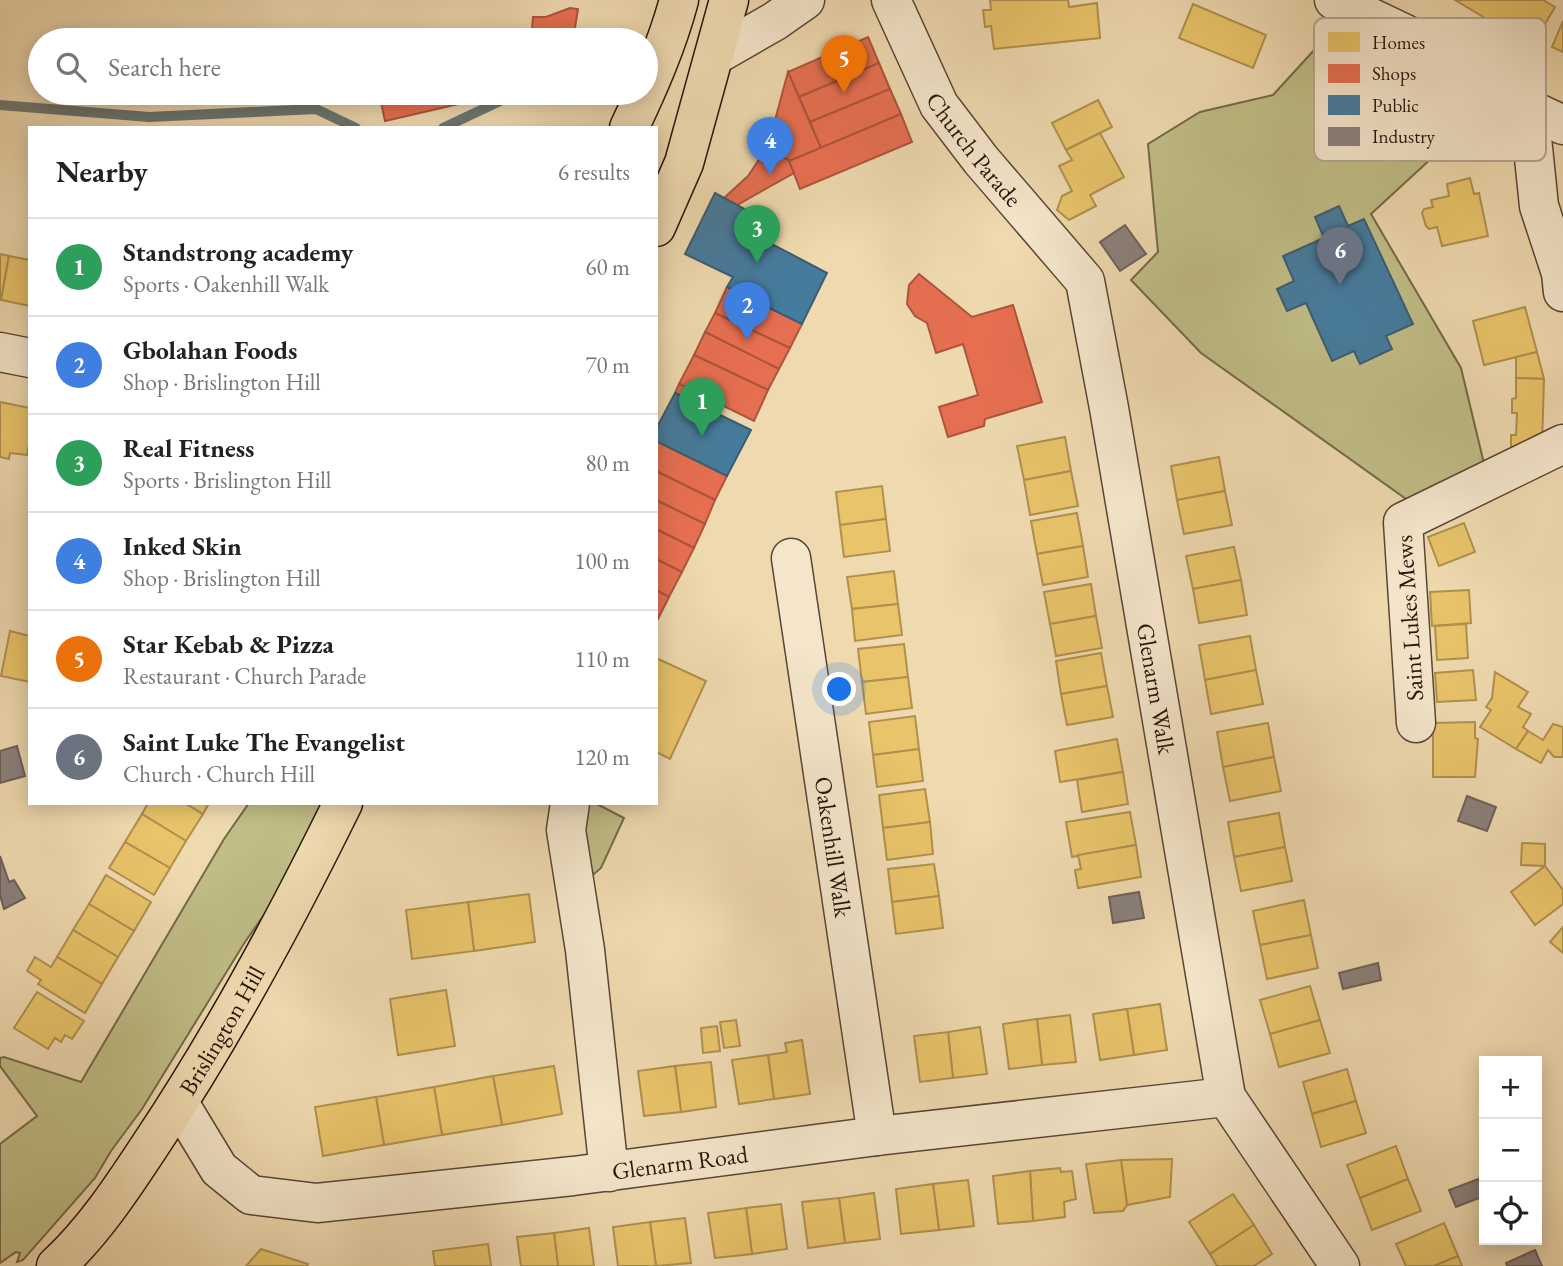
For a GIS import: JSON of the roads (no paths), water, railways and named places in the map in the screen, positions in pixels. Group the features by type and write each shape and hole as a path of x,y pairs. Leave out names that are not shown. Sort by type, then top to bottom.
{"highway":[{"path":"658,63 679,0"},
{"path":"658,220 684,163 729,0"},
{"path":"630,126 640,105"},
{"name":"Brislington Hill","path":"69,1259 114,1199 179,1102 276,936 342,805"}],"street":[{"path":"714,56 775,21 805,0"},
{"name":"Church Parade","path":"891,0 939,105 981,160 1084,281"},
{"path":"1334,0 1372,18"},
{"path":"1546,117 1563,125"},
{"path":"1534,161 1539,206 1560,273 1563,292"},
{"name":"Glenarm Walk","path":"1084,281 1109,408 1226,1097"},
{"path":"0,352 28,358"},
{"name":"Saint Lukes Mews","path":"1416,723 1403,522 1563,444"},
{"name":"Oakenhill Walk","path":"791,558 877,1136"},
{"path":"570,805 566,830 585,950 609,1172"},
{"path":"1226,1097 1340,1266"},
{"name":"Glenarm Road","path":"179,1102 219,1169 251,1195 317,1203 609,1172 877,1136 1226,1097"}],"waterway":[{"path":"0,105 149,117 316,109 352,126"},
{"path":"447,126 492,105"}],"place":[{"name":"Star Kebab & Pizza","path":"844,93"},
{"name":"Inked Skin","path":"770,175"},
{"name":"Real Fitness","path":"757,263"},
{"name":"Saint Luke The Evangelist","path":"1340,285"},
{"name":"Gbolahan Foods","path":"747,340"},
{"name":"Standstrong academy","path":"702,436"}]}
